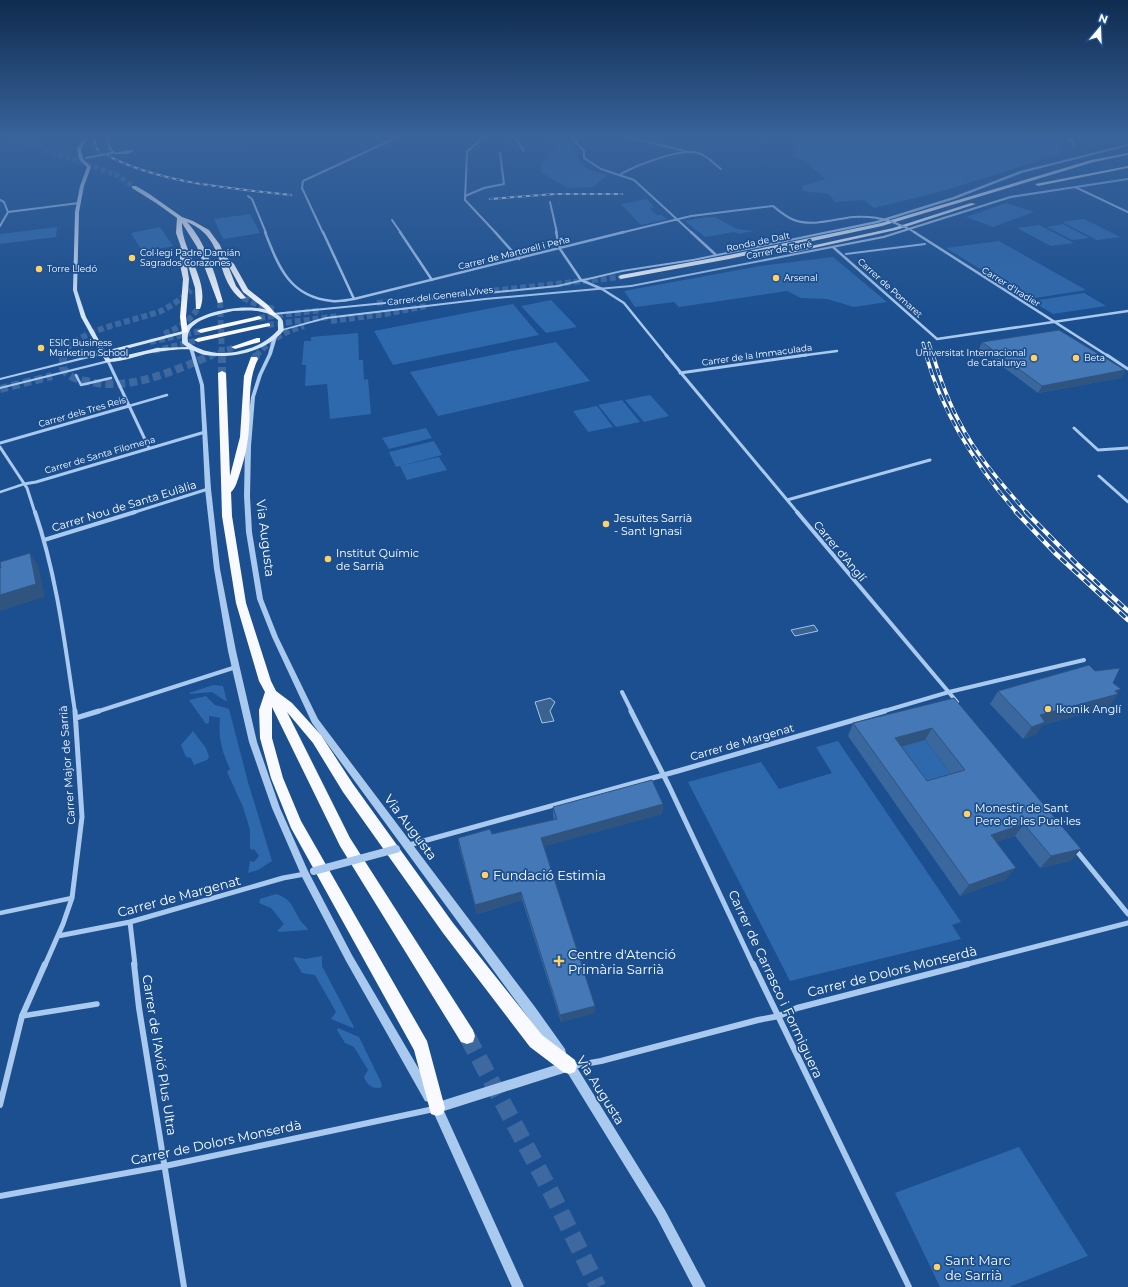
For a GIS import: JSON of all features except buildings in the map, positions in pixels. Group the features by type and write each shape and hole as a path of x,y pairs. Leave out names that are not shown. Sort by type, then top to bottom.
{"highway":[{"path":"147,196 180,218 193,233 206,259 220,302"},
{"name":"Ronda de Dalt","path":"621,277 730,257 882,224 973,196"},
{"name":"Ronda de Dalt","path":"629,281 832,244 894,229 1000,196"},
{"path":"180,218 177,225 178,232 196,282 200,299 198,308"},
{"path":"180,218 192,221 207,230 222,256 233,288 243,298"},
{"path":"182,242 182,265 186,279 183,317 184,332"},
{"path":"222,256 233,265 241,285 250,295 266,306 273,314"},
{"path":"191,290 196,282"},
{"path":"201,330 259,318"},
{"path":"198,340 268,326"},
{"path":"235,347 257,340"},
{"path":"227,495 238,468 244,437 248,372 254,359"},
{"path":"222,373 227,516 240,603 254,650 270,693 345,842 467,1036"},
{"path":"270,693 288,706 317,739 348,788 448,928 536,1041 569,1066"},
{"path":"270,693 265,710 266,738 277,778 296,824 421,1047 437,1108"}],"main road":[{"path":"80,196 76,294 86,319 108,361 157,350 191,348 209,353 238,352 261,346 275,337 281,330 280,320 273,314 253,310 222,312 198,321 184,332 104,353"},
{"path":"184,332 184,341 191,348"}],"street":[{"name":"Carrer de Martorell i Peña","path":"248,196 252,199 269,242 286,276 295,288 303,293 333,301 354,299 690,216 774,206"},
{"path":"306,196 354,299"},
{"path":"465,196 468,204 519,259"},
{"path":"652,196 716,255"},
{"name":"Carrer de Terré","path":"580,280 847,230 888,220 959,196"},
{"name":"Carrer de Terré","path":"602,289 631,286 884,237 1016,196"},
{"path":"1094,196 1128,212"},
{"path":"0,200 4,202 8,212"},
{"path":"550,202 560,248 580,280"},
{"path":"8,212 79,203"},
{"name":"Carrer d'Iradier","path":"774,206 793,219 812,222 867,215 888,220 908,229 1128,369"},
{"path":"0,226 8,212"},
{"path":"392,220 432,280"},
{"path":"846,254 925,244"},
{"name":"Carrer de Pomaret","path":"833,247 937,339 1054,322"},
{"name":"Carrer d'Anglí","path":"580,280 602,289 624,303 680,373 839,564 962,709"},
{"name":"Carrer del General Vives","path":"273,314 350,308 558,286 580,280"},
{"name":"Carrer del General Vives","path":"281,330 326,318 485,299 573,290 602,289"},
{"path":"1054,322 1128,311"},
{"name":"Via Augusta","path":"275,337 270,354 260,375 253,398 248,446 247,496 248,519 260,599 275,637 315,721 406,846 531,1011 569,1066 661,1214 700,1287"},
{"path":"191,348 202,385 208,489 217,570 229,637 253,742 276,808 310,873 349,958 437,1108 518,1287"},
{"name":"Carrer de la Immaculada","path":"680,373 837,351"},
{"path":"0,379 104,353"},
{"path":"0,388 108,361 149,448"},
{"path":"76,375 81,385 111,378"},
{"name":"Carrer dels Tres Reis","path":"0,443 167,395"},
{"path":"1074,428 1098,450 1128,448"},
{"name":"Carrer de Santa Filomena","path":"0,492 204,432"},
{"name":"Carrer Major de Sarrià","path":"0,447 24,484 44,540 59,608 76,718 82,817 72,898 67,915 22,1016 0,1104"},
{"path":"787,500 930,460"},
{"path":"1099,476 1128,502"},
{"name":"Carrer Nou de Santa Eulàlia","path":"44,540 208,489"},
{"name":"Carrer de Margenat","path":"406,846 664,775 949,692 1084,660"},
{"path":"76,718 236,667"},
{"name":"Carrer de Carrasco i Formiguera","path":"622,692 664,775 909,1287"},
{"path":"1070,843 1128,914"},
{"path":"310,873 406,846"},
{"name":"Carrer de Margenat","path":"58,936 130,922 283,878 310,873"},
{"path":"0,913 72,898"},
{"name":"Carrer de l'Avió Plus Ultra","path":"130,922 139,1008 184,1287"},
{"name":"Carrer de Dolors Monserdà","path":"569,1066 601,1061 758,1020 779,1016 797,1008 1128,923"},
{"path":"22,1016 97,1004"},
{"path":"437,1108 569,1066"},
{"name":"Carrer de Dolors Monserdà","path":"0,1196 165,1166 437,1108"}],"shaded area":[{"path":"831,196 922,196 874,208 864,200 835,202"},
{"path":"647,199 654,207 650,209 657,215 662,215 667,219 641,225 621,204"},
{"path":"1006,203 1034,212 993,227 966,217"},
{"path":"250,214 260,233 223,239 214,219"},
{"path":"715,217 737,229 753,231 739,234 734,232 705,237 685,221"},
{"path":"1084,219 1120,237 1097,240 1062,222"},
{"path":"1063,224 1089,238 1072,240 1047,227"},
{"path":"1039,225 1074,243 1051,246 1017,228"},
{"path":"57,227 56,237 0,244 0,234"},
{"path":"160,227 173,246 143,252 131,233"},
{"path":"999,241 1086,290 1029,299 946,248"},
{"name":"Arsenal","path":"833,257 887,302 854,307 827,299 801,298 787,291 679,307 674,302 635,307 624,291 760,266"},
{"path":"1084,293 1106,306 1053,314 1032,301"},
{"path":"551,300 577,327 546,333 521,306"},
{"path":"513,304 539,335 393,365 374,331"},
{"path":"358,333 359,360 363,360 364,380 368,379 371,414 330,419 327,384 305,386 306,365 302,365 304,341 311,341 311,337"},
{"path":"556,342 590,381 438,416 410,372"},
{"path":"650,395 669,416 644,422 625,400"},
{"path":"622,400 640,422 616,427 598,405"},
{"path":"597,406 613,427 588,432 573,411"},
{"path":"426,428 432,438 389,449 382,438"},
{"path":"434,441 442,455 396,467 389,452"},
{"path":"439,457 447,470 407,480 400,466"},
{"path":"814,625 818,631 795,636 791,630"},
{"path":"213,685 223,686 227,702 212,692 189,693"},
{"path":"206,696 215,705 229,709 248,782 272,861 258,870 248,873 250,861 254,862 259,856 254,849 252,850 250,848 250,830 243,807 227,772 230,769 221,744 220,718 209,716 209,723 206,724 189,700"},
{"path":"550,698 555,702 550,711 554,721 542,723 535,702"},
{"path":"193,731 206,748 209,757 207,760 194,765 191,758 186,757 181,745"},
{"path":"925,740 957,782 920,793 889,750"},
{"path":"838,741 961,922 952,925 961,939 790,981 688,782 761,762 779,789 832,773 816,747"},
{"path":"276,894 289,901 308,930 278,932 284,924 271,908 259,903 260,899"},
{"path":"322,956 322,966 354,1027 353,1028 331,1019 336,1012 315,975 302,973 293,958 305,959"},
{"path":"338,1028 359,1037 382,1087 374,1088 367,1083 364,1077 368,1070 354,1047 345,1043 337,1030"},
{"path":"1019,1147 1088,1256 1009,1287 940,1287 895,1193"}],"tunnel":[{"path":"377,303 621,277"},
{"path":"63,356 68,347 91,333 161,311 177,302 191,290"},
{"path":"243,298 263,307 275,309"},
{"path":"220,302 222,352"},
{"path":"331,321 385,314 426,306"},
{"path":"164,334 183,324 198,308"},
{"path":"259,318 322,310"},
{"path":"268,325 338,316"},
{"path":"257,355 278,337 304,326"},
{"path":"150,342 201,331"},
{"path":"154,351 198,340"},
{"path":"222,352 235,347"},
{"path":"210,356 222,352"},
{"path":"222,352 222,356"},
{"path":"63,356 63,368 67,374 82,380 102,384 118,384 150,378 212,355"},
{"path":"254,359 257,355"},
{"path":"222,356 222,373"},
{"path":"0,389 52,376"},
{"path":"467,1036 553,1196 598,1287"}],"railway":[{"path":"490,199 528,196"},
{"path":"923,343 927,356"},
{"path":"929,343 933,356"},
{"path":"926,355 933,377 951,419 962,439 988,477 1017,513"},
{"path":"933,355 941,381 955,413 973,446 1027,513"},
{"path":"1016,512 1055,553 1128,620"},
{"path":"1026,512 1078,565 1128,611"}],"place":[{"name":"Col·legi Padre Damián Sagrados Corazones","path":"132,258"},
{"name":"Torre Lledó","path":"39,269"},
{"name":"Arsenal","path":"776,278"},
{"name":"ESIC Business Marketing School","path":"41,348"},
{"name":"Universitat Internacional de Catalunya","path":"1034,358"},
{"name":"Beta","path":"1076,358"},
{"name":"Jesuïtes Sarrià - Sant Ignasi","path":"606,524"},
{"name":"Institut Químic de Sarrià","path":"328,559"},
{"name":"Ikonik Anglí","path":"1048,709"},
{"name":"Monestir de Sant Pere de les Puel·les","path":"967,814"},
{"name":"Fundació Estimia","path":"485,875"},
{"name":"Centre d'Atenció Primària Sarrià","path":"559,961"},
{"name":"Sant Marc de Sarrià","path":"937,1267"}]}
